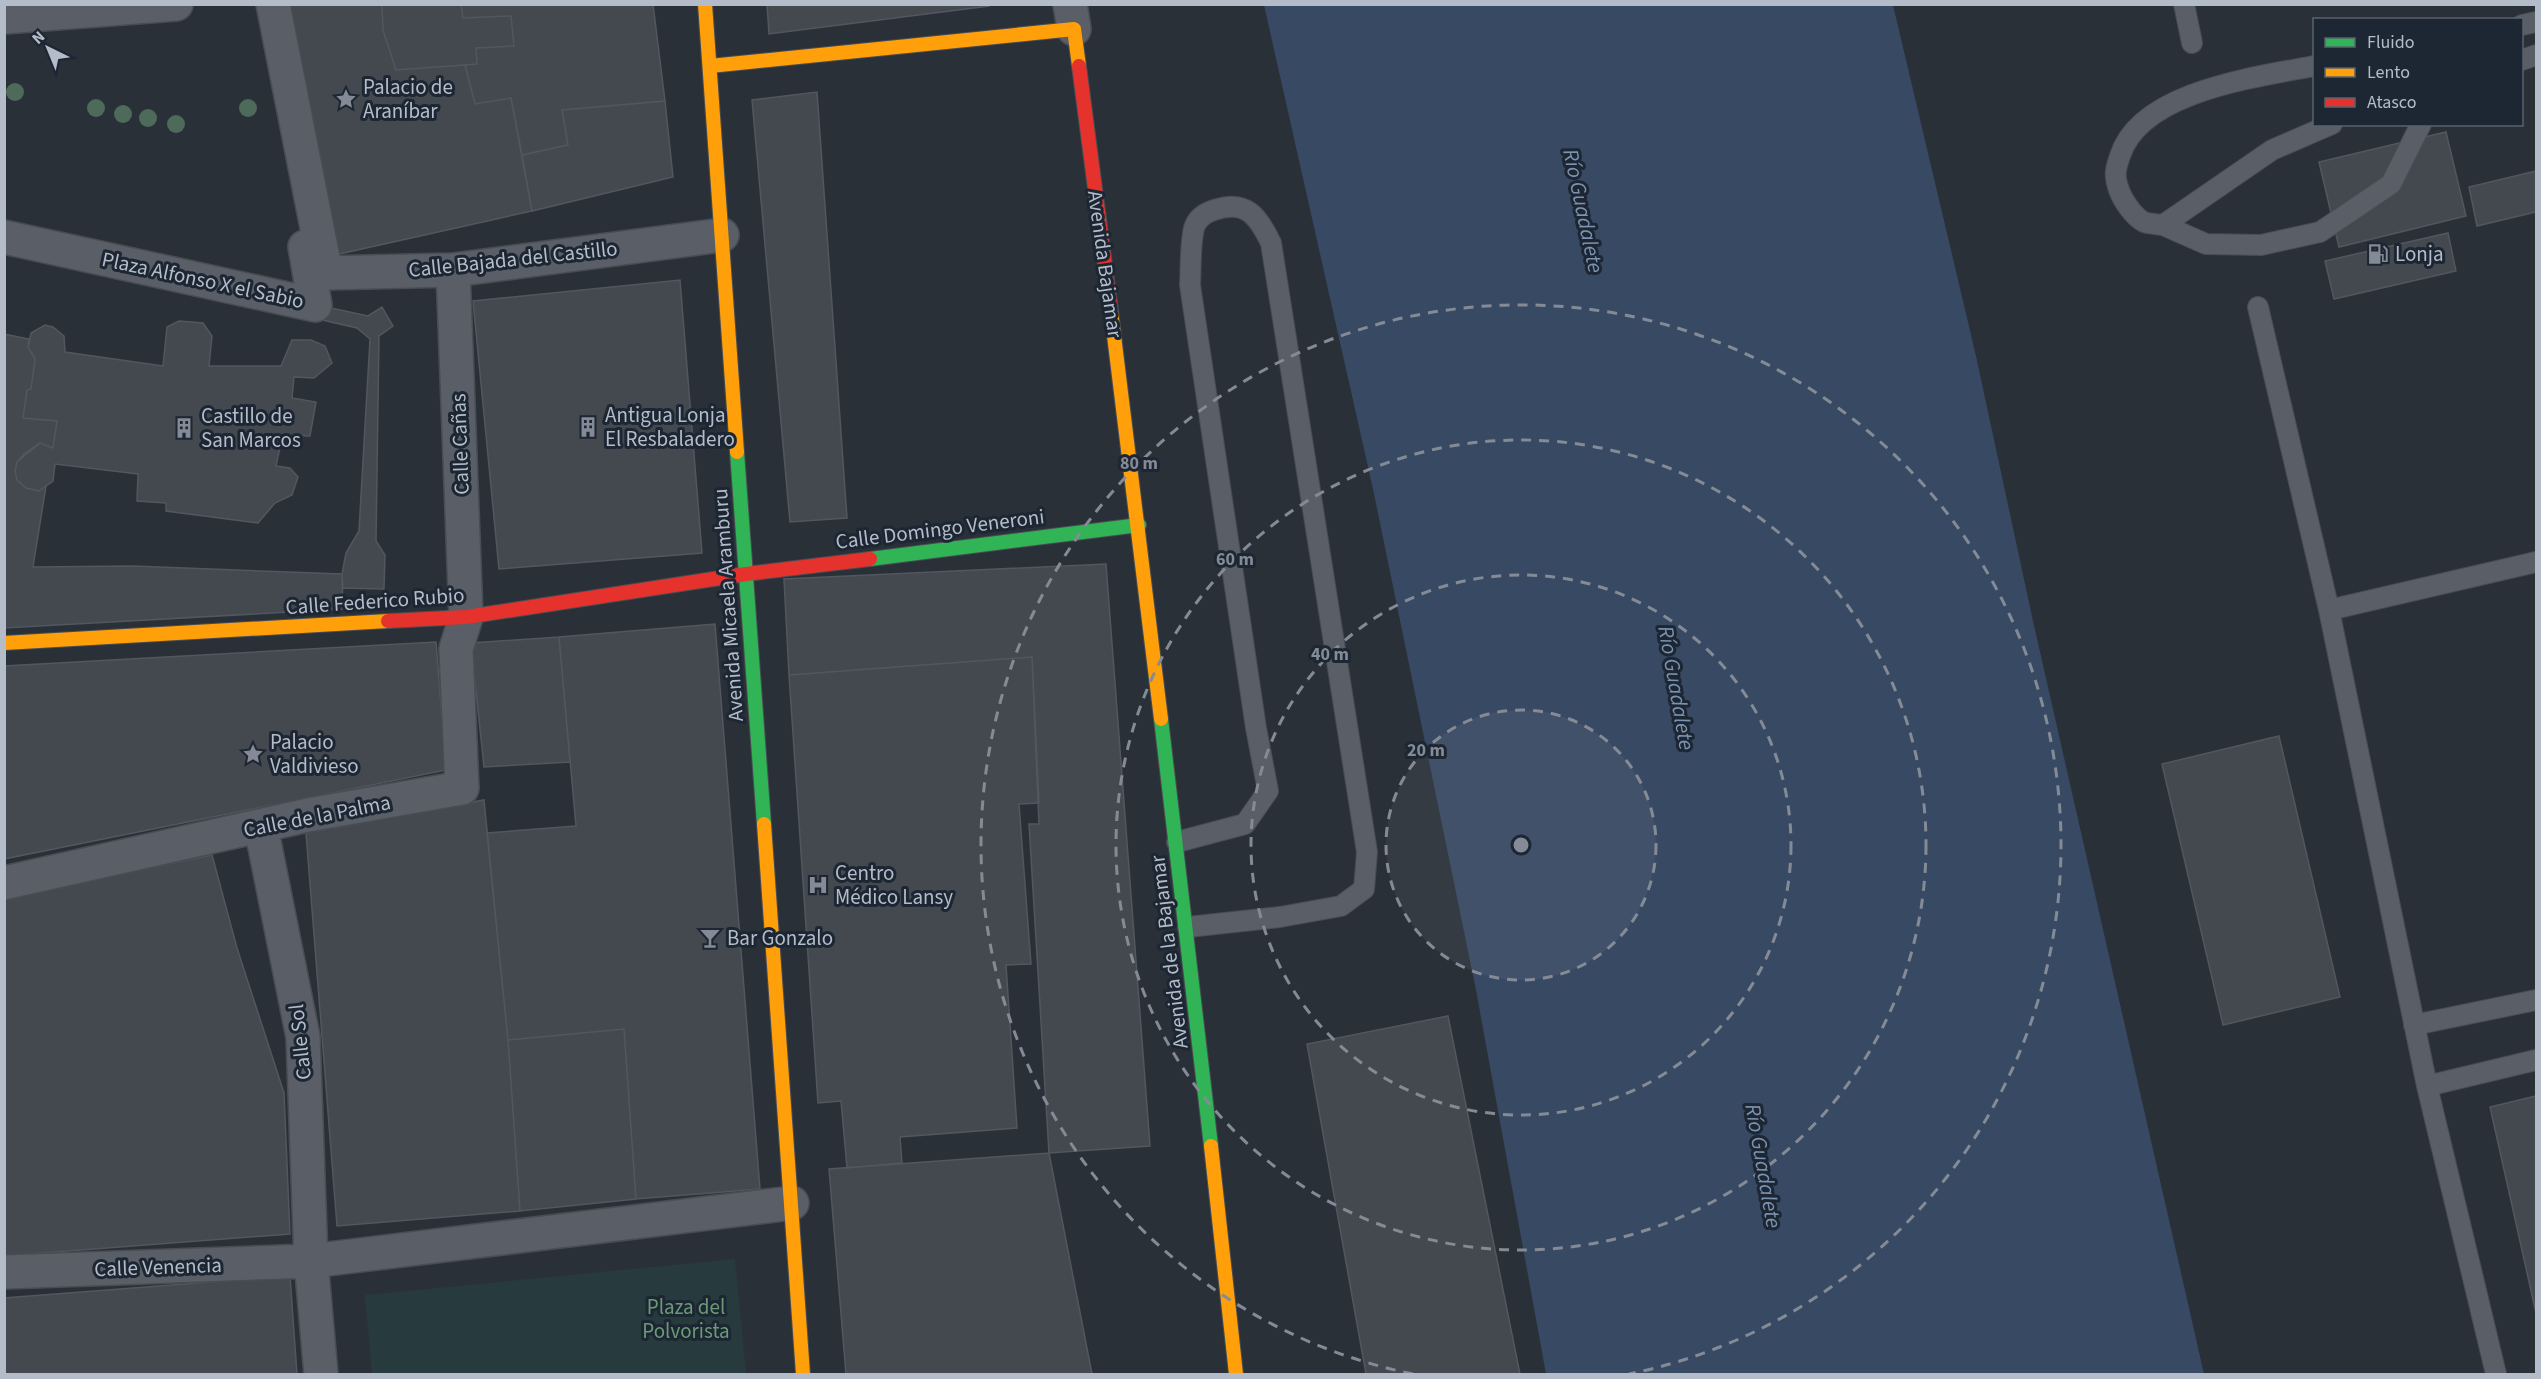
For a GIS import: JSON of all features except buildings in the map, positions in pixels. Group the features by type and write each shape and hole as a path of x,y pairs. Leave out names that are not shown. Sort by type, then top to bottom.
{"street":[{"path":"4,17 176,4"},
{"name":"Plaza Alfonso X el Sabio","path":"4,237 315,305 263,4"},
{"name":"Calle Bajada del Castillo","path":"273,4 326,273 453,270 722,235"},
{"name":"Avenida Micaela Aramburu","path":"705,4 792,1203"},
{"path":"710,66 1072,17"},
{"name":"Avenida Bajamar","path":"1072,17 1139,525"},
{"name":"Calle Cañas","path":"453,270 466,617"},
{"name":"Calle Domingo Veneroni","path":"746,574 1139,525"},
{"name":"Avenida de la Bajamar","path":"1139,525 1188,927 1236,1374"},
{"name":"Calle Federico Rubio","path":"4,643 466,617 746,574"},
{"name":"Calle de la Palma","path":"4,883 308,815 462,788 456,649 466,617"},
{"name":"Calle Sol","path":"261,827 303,1037 311,1261 321,1374"},
{"path":"792,1203 803,1374"},
{"name":"Calle Venencia","path":"4,1272 311,1261 792,1203"}],"lane":[{"path":"2184,4 2192,43"},
{"path":"2313,66 2232,82 2182,99 2150,116 2123,144 2114,175 2124,201 2144,222 2163,225 2206,244 2261,245 2320,232 2391,184 2420,126"},
{"path":"2163,225 2272,150 2327,126"},
{"path":"1177,842 1245,824 1268,791 1256,728 1190,285 1195,226 1204,213 1227,206 1242,207 1260,220 1271,243 1367,852 1364,890 1341,906 1280,917 1188,927"},
{"path":"2258,307 2329,610 2427,1086 2496,1374"},
{"path":"2329,610 2536,561"},
{"path":"2414,1025 2536,1000"},
{"path":"2427,1086 2536,1060"}],"green space":[{"name":"Plaza del Polvorista","path":"735,1259 746,1374 372,1374 365,1295"}],"water":[{"name":"Río Guadalete","path":"1264,5 1893,5 1976,356 2033,621 2204,1374 1546,1374 1476,990 1373,489"}],"traffic: fast":[{"path":"737,452 764,824"},
{"path":"870,559 1139,525"},
{"path":"1161,719 1211,1146"}],"traffic: slow":[{"path":"705,4 737,452"},
{"path":"710,66 1074,29 1079,66"},
{"path":"1111,311 1161,719"},
{"path":"4,643 388,621"},
{"path":"764,824 803,1374"},
{"path":"1211,1146 1236,1374"}],"traffic: jam":[{"path":"1079,66 1111,311"},
{"path":"388,621 466,617 746,574 870,559"}],"place":[{"name":"Palacio de Araníbar","path":"346,99"},
{"name":"Lonja","path":"2378,254"},
{"name":"Antigua Lonja El Resbaladero","path":"588,427"},
{"name":"Castillo de San Marcos","path":"184,428"},
{"name":"Palacio Valdivieso","path":"253,754"},
{"name":"Centro Médico Lansy","path":"818,885"},
{"name":"Bar Gonzalo","path":"710,938"}]}
